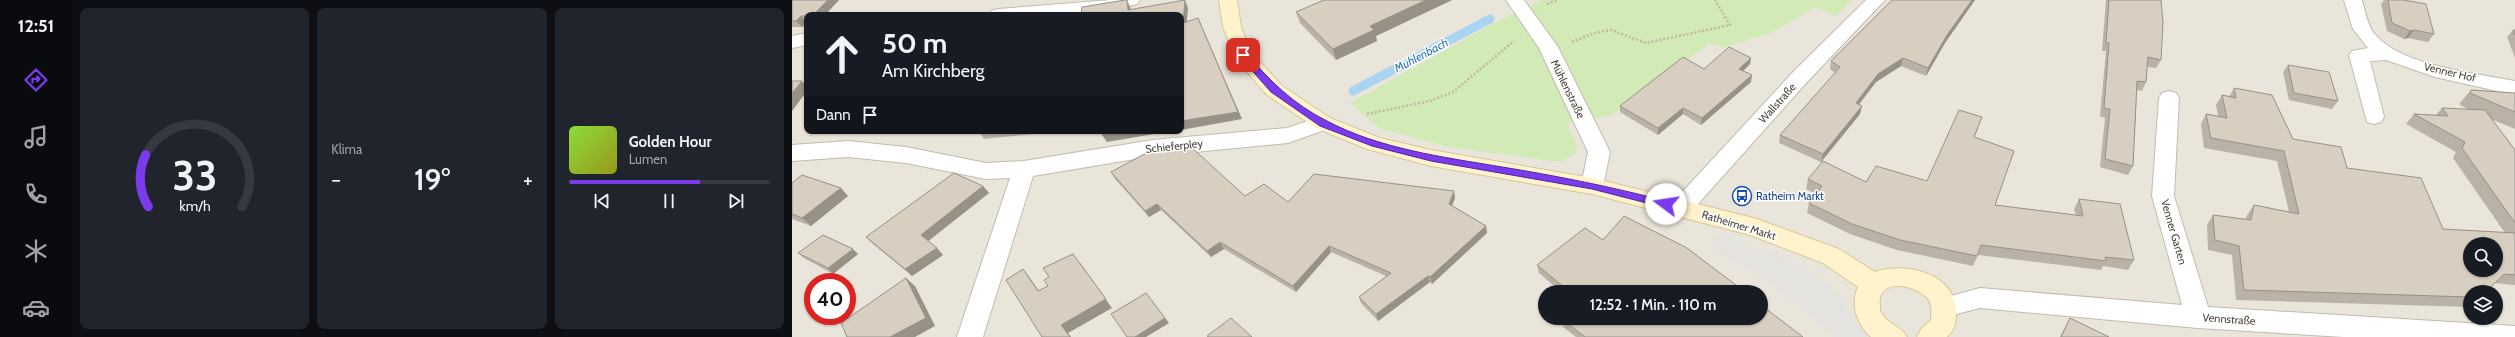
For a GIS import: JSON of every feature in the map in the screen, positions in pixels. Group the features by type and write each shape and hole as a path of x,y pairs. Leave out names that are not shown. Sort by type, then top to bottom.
{"street":[{"path":"1035,12 1110,6 1131,0"},
{"name":"Ratheimer Markt","path":"1228,0 1232,27 1243,55 1274,90 1323,123 1375,144 1431,158 1592,186 1754,227 1831,256 1874,284"},
{"name":"Mühlenstraße","path":"1515,0 1548,48 1599,152 1592,186"},
{"name":"Wallstraße","path":"1681,208 1801,76 1876,0"},
{"name":"Venner Hof","path":"2353,0 2366,37 2386,54 2410,63 2515,88"},
{"path":"792,42 804,40"},
{"name":"Venner Hof","path":"2374,117 2359,55 2386,54"},
{"name":"Venner Garten","path":"2169,98 2163,196 2198,317"},
{"name":"Schieferpley","path":"792,153 848,149 906,155 986,171 1024,169 1153,148 1288,135 1323,123"},
{"path":"970,337 1024,169"},
{"path":"1894,337 1881,330 1872,321 1867,311 1868,292 1874,284 1885,278 1899,276 1914,278 1933,290 1945,307 1943,325 1930,337"},
{"name":"Vennstraße","path":"1945,307 1980,298 2198,317 2515,337"}],"path":[{"path":"1548,48 1574,41 1594,33 1611,30 1646,43 1730,25 1715,0"},
{"path":"1323,123 1430,101 1454,92 1523,32 1534,27"}],"shaded area":[{"path":"792,0 2515,0 2515,337 792,337"},
{"path":"1719,233 1805,267 1831,285 1868,337 1835,337 1766,280 1709,246"}],"green space":[{"path":"1542,0 1852,0 1836,16 1816,7 1773,32 1723,48 1710,43 1611,115 1567,123 1576,144 1576,153 1562,161 1552,161 1448,147 1379,128 1350,103 1500,20"}],"building":[{"path":"792,0 828,0 816,12 804,12 804,16 801,16 796,21 792,21"},
{"path":"1127,0 1128,10 1185,0 1184,12 1081,12 1082,7"},
{"path":"1324,0 1426,0 1370,26 1374,30 1333,49 1296,12"},
{"path":"1892,0 1972,0 1947,35 1928,68 1903,58 1878,74 1856,103 1862,106 1823,154 1780,135 1840,67 1831,61"},
{"path":"2109,0 2161,0 2163,22 2161,60 2148,57 2146,82 2137,81 2133,166 2105,159 2110,109 2104,108 2109,43 2106,42"},
{"path":"2388,0 2404,0 2426,4 2434,34 2414,30 2410,31 2392,23"},
{"path":"1198,18 1238,112 1184,121 1184,23"},
{"path":"1729,47 1751,58 1739,69 1752,75 1702,118 1683,108 1658,128 1620,106 1683,57 1704,69"},
{"path":"2288,65 2329,72 2338,101 2294,93"},
{"path":"792,81 802,81 792,93"},
{"path":"2234,88 2272,95 2293,139 2341,147 2347,168 2421,178 2443,229 2515,233 2515,275 2503,275 2503,237 2463,237 2463,277 2501,277 2493,285 2463,285 2463,297 2244,290 2239,246 2215,240 2213,215 2251,220 2254,205 2299,214 2284,151 2211,138 2206,114 2227,118 2222,95 2236,98"},
{"path":"2471,90 2515,93 2515,112 2470,93"},
{"path":"2442,108 2485,110 2515,150 2515,223 2462,148 2465,142 2414,114 2448,116"},
{"path":"1959,110 1982,117 1974,137 2014,151 1995,205 2083,216 2079,199 2120,204 2134,260 2105,257 2106,261 1981,245 1977,256 1900,240 1852,224 1809,203 1822,186 1808,179 1823,161 1866,182 1876,166 1927,181"},
{"path":"1191,147 1245,196 1264,184 1288,202 1314,174 1454,191 1449,204 1486,226 1430,277 1428,276 1376,314 1359,297 1391,273 1329,246 1293,286 1220,242 1207,251 1157,204 1145,211 1111,172 1150,151"},
{"path":"954,173 983,186 921,235 937,248 905,269 866,237"},
{"path":"802,175 841,188 802,218 792,214 792,183"},
{"path":"1624,216 1687,248 1736,285 1561,285 1537,265 1585,228 1603,240"},
{"path":"823,235 853,249 828,268 798,253"},
{"path":"1073,254 1106,299 1061,325 1070,337 1042,337 1006,280 1023,269 1038,291 1048,286 1044,280 1049,277 1043,268"},
{"path":"906,278 926,318 890,337 847,337 842,325 856,325 856,313"},
{"path":"1146,293 1165,318 1135,337 1127,337 1111,314"},
{"path":"1768,310 1803,337 1585,337 1570,325 1768,325"},
{"path":"1231,318 1252,337 1207,336"},
{"path":"2070,318 2109,337 2061,337"}],"waterway":[{"name":"Mühlenbach","path":"1353,91 1490,19"}],"place":[{"name":"Ratheim Markt","path":"1742,196"}],"route":[{"path":"1243,55 1274,90 1323,123 1375,144 1431,158 1531,174 1592,186 1666,204"}]}
